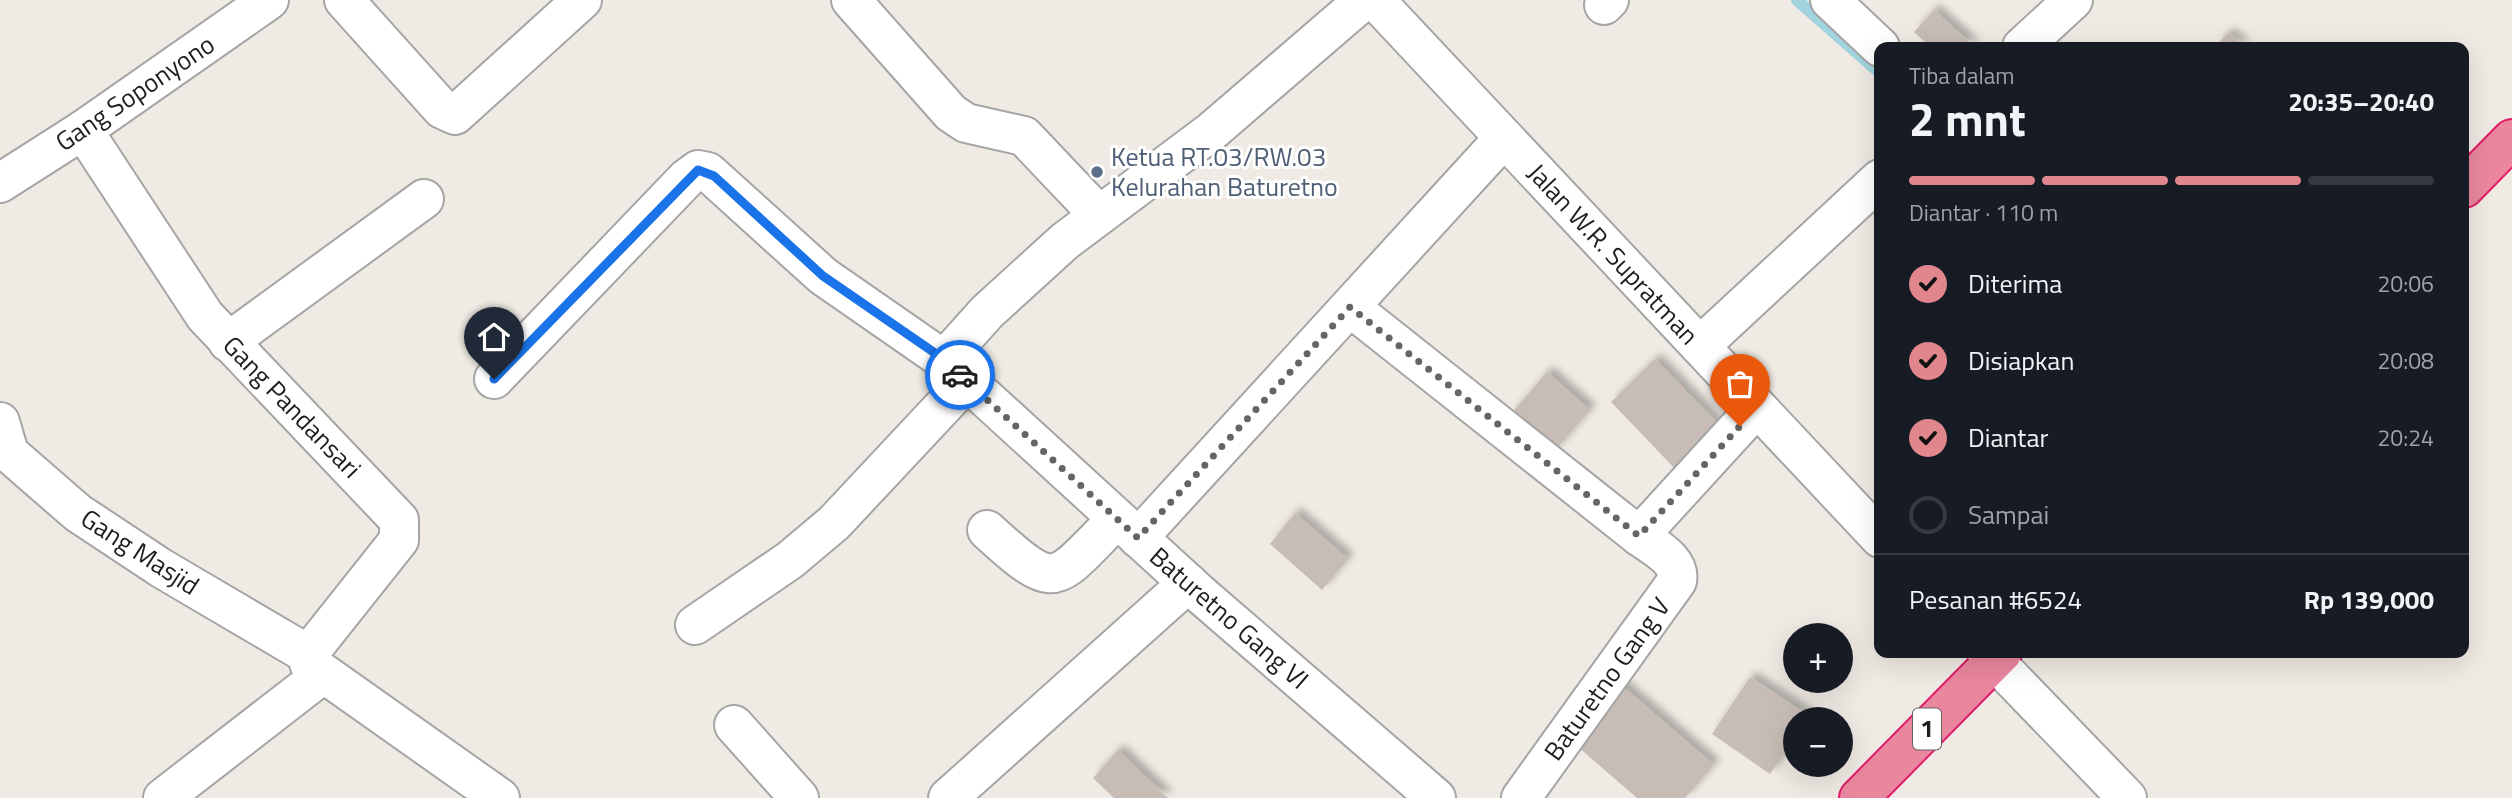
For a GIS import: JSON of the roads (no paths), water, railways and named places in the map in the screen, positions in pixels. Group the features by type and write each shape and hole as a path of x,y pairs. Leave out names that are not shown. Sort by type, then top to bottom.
{"highway":[{"path":"2469,183 2512,139"},
{"name":"1","path":"1859,798 1991,658"}],"street":[{"name":"Gang Soponyono","path":"0,183 83,130 269,0"},
{"path":"344,0 442,109 455,116 582,0"},
{"path":"851,0 951,113 965,122 1024,136 1098,214"},
{"path":"695,625 790,560 834,523 955,370 1010,290 1098,214 1212,131 1364,0"},
{"name":"Jalan W.R. Supratman","path":"1376,0 1874,532"},
{"path":"1829,0 1875,42"},
{"path":"2027,42 2073,0"},
{"name":"Gang Pandansari","path":"83,130 196,303 228,342 393,512 401,526 399,540 316,665 170,796"},
{"path":"987,530 1030,568 1043,574 1055,575 1128,528 1350,307 1504,138"},
{"name":"Baturetno Gang VI","path":"494,379 698,170 714,176 834,284 955,370 1188,583 1436,798"},
{"path":"1700,346 1874,185"},
{"path":"228,342 424,199"},
{"name":"Baturetno Gang V","path":"1350,307 1672,561 1677,570 1676,581 1521,798"},
{"path":"1639,536 1757,407"},
{"name":"Gang Masjid","path":"0,422 9,453 78,513 316,665"},
{"path":"947,798 1188,583"},
{"path":"1997,658 2127,798"},
{"path":"316,665 500,798"},
{"path":"734,725 799,798"}],"waterway":[{"path":"1797,0 1874,68"}],"place":[{"name":"Ketua RT.03/RW.03 Kelurahan Baturetno","path":"1097,172"}]}
